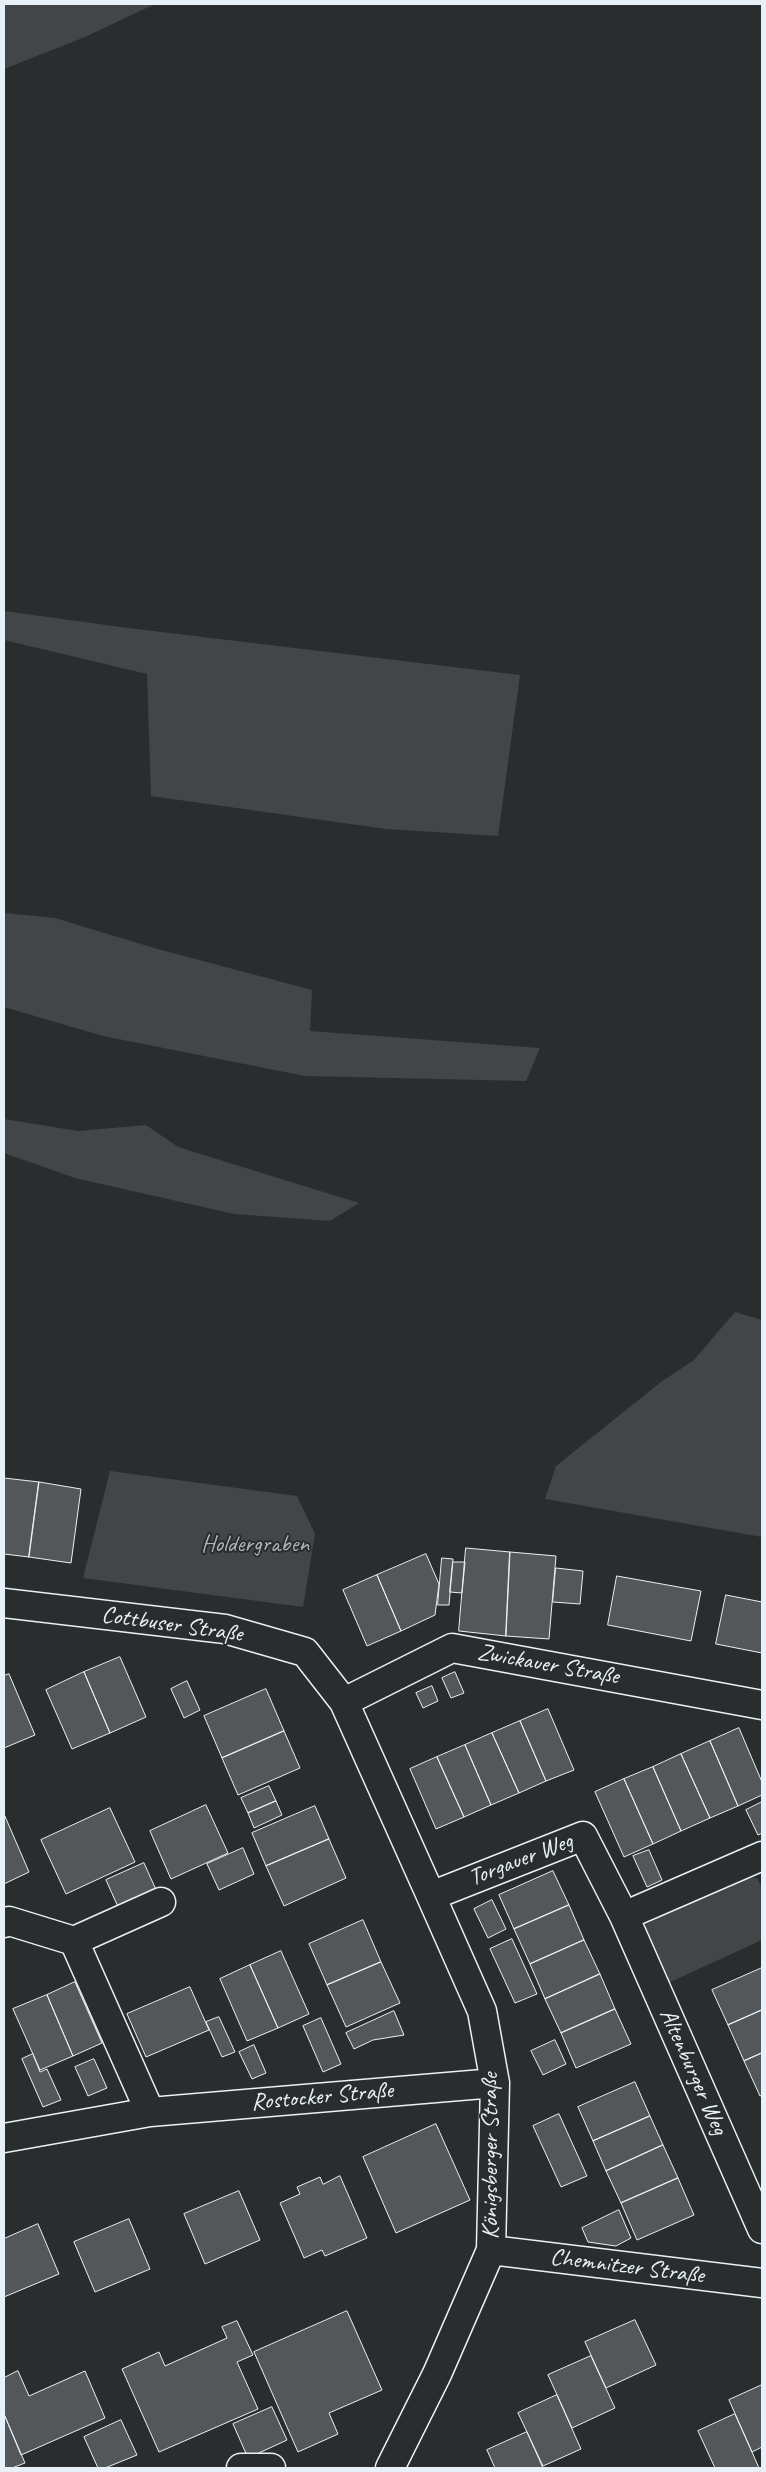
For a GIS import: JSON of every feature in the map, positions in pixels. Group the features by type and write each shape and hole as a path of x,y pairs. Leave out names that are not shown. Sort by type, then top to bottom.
{"street":[{"name":"Cottbuser Straße","path":"4,1603 225,1629 305,1652 344,1702"},
{"name":"Zwickauer Straße","path":"344,1702 452,1648 762,1705"},
{"name":"Königsberger Straße","path":"344,1702 482,2011 495,2083 491,2250 437,2374 390,2468"},
{"name":"Torgauer Weg","path":"431,1896 583,1836 624,1916"},
{"path":"624,1916 762,1856"},
{"path":"4,1923 9,1921 74,1941 161,1902"},
{"name":"Altenburger Weg","path":"624,1916 762,2228"},
{"path":"74,1941 150,2112"},
{"name":"Rostocker Straße","path":"4,2138 150,2112 495,2083"},
{"name":"Chemnitzer Straße","path":"491,2250 762,2283"},
{"path":"241,2468 271,2468"}],"green space":[{"path":"155,4 85,37 4,69 4,5"},
{"path":"4,611 128,628 520,675 498,836 386,829 151,796 147,674 4,640"},
{"path":"4,913 55,918 154,948 312,990 310,1031 540,1048 526,1081 305,1076 103,1036 4,1007"},
{"path":"4,1119 78,1131 146,1125 178,1147 359,1203 330,1221 234,1214 75,1178 4,1153"},
{"path":"735,1312 762,1320 762,1537 545,1499 556,1466 661,1382 694,1360"},
{"name":"Holdergraben","path":"110,1471 297,1496 315,1534 303,1607 83,1578"},
{"path":"746,1877 757,1878 762,1888 762,1940 664,1985 643,1933 646,1924"}],"building":[{"path":"4,1478 39,1482 29,1557 4,1554"},
{"path":"39,1482 81,1489 71,1563 29,1557"},
{"path":"466,1548 510,1552 506,1636 459,1631"},
{"path":"510,1552 556,1556 549,1639 506,1636"},
{"path":"426,1554 439,1584 435,1615 401,1631 377,1575"},
{"path":"442,1558 453,1559 449,1605 438,1605"},
{"path":"453,1562 465,1562 462,1593 450,1592"},
{"path":"556,1568 583,1571 580,1604 553,1602"},
{"path":"377,1575 401,1631 367,1646 343,1590"},
{"path":"617,1576 701,1591 691,1641 608,1625"},
{"path":"726,1595 762,1602 762,1653 716,1644"},
{"path":"120,1657 146,1717 110,1733 84,1672"},
{"path":"84,1672 110,1733 72,1749 46,1690"},
{"path":"455,1672 464,1693 451,1698 442,1678"},
{"path":"9,1674 35,1735 4,1748 4,1676"},
{"path":"187,1681 200,1710 184,1718 171,1689"},
{"path":"432,1686 438,1701 423,1708 416,1693"},
{"path":"266,1689 284,1731 222,1758 204,1716"},
{"path":"548,1709 574,1770 546,1781 520,1721"},
{"path":"520,1721 546,1781 519,1793 492,1733"},
{"path":"739,1728 762,1782 762,1795 738,1806 710,1741"},
{"path":"284,1731 300,1768 238,1795 222,1758"},
{"path":"492,1733 519,1793 491,1805 465,1745"},
{"path":"710,1741 738,1806 710,1818 681,1754"},
{"path":"465,1745 491,1805 464,1817 437,1757"},
{"path":"681,1754 710,1818 681,1831 653,1767"},
{"path":"437,1757 464,1817 436,1829 410,1769"},
{"path":"653,1767 681,1831 653,1844 624,1779"},
{"path":"624,1779 653,1844 624,1857 595,1792"},
{"path":"269,1786 276,1801 248,1813 241,1798"},
{"path":"276,1801 282,1815 254,1828 248,1813"},
{"path":"762,1802 762,1833 758,1835 746,1810"},
{"path":"206,1805 228,1853 171,1879 150,1831"},
{"path":"315,1806 329,1839 266,1866 252,1833"},
{"path":"110,1808 135,1862 66,1894 41,1840"},
{"path":"4,1814 29,1872 4,1884"},
{"path":"329,1839 346,1878 284,1906 266,1866"},
{"path":"243,1848 254,1874 219,1890 207,1864"},
{"path":"649,1850 662,1880 647,1887 633,1856"},
{"path":"144,1863 157,1892 119,1909 106,1880"},
{"path":"553,1871 569,1905 514,1929 499,1895"},
{"path":"492,1900 506,1929 488,1938 474,1909"},
{"path":"569,1905 584,1940 530,1964 514,1929"},
{"path":"363,1920 381,1962 327,1985 309,1944"},
{"path":"512,1939 537,1994 515,2003 490,1949"},
{"path":"584,1940 600,1974 545,1999 530,1964"},
{"path":"281,1951 309,2014 278,2028 250,1965"},
{"path":"381,1962 400,2003 346,2027 327,1985"},
{"path":"250,1965 278,2028 247,2041 220,1979"},
{"path":"762,1968 762,2010 728,2025 712,1990"},
{"path":"600,1974 615,2009 561,2033 545,1999"},
{"path":"75,1982 102,2043 73,2056 47,1995"},
{"path":"190,1987 209,2030 146,2057 127,2014"},
{"path":"47,1995 73,2056 40,2070 13,2009"},
{"path":"615,2009 631,2044 576,2068 561,2033"},
{"path":"762,2010 762,2053 744,2061 728,2025"},
{"path":"394,2011 404,2035 373,2040 354,2049 346,2033"},
{"path":"219,2017 235,2052 222,2057 206,2022"},
{"path":"321,2018 341,2064 323,2072 303,2026"},
{"path":"555,2040 566,2064 543,2075 531,2051"},
{"path":"254,2045 266,2073 252,2079 239,2052"},
{"path":"762,2053 762,2095 760,2096 744,2061"},
{"path":"33,2054 40,2072 47,2069 61,2100 43,2107 22,2059"},
{"path":"94,2059 107,2088 88,2096 75,2067"},
{"path":"635,2082 650,2116 593,2141 578,2107"},
{"path":"559,2114 587,2176 561,2187 533,2126"},
{"path":"650,2116 663,2145 606,2171 593,2141"},
{"path":"436,2124 470,2200 396,2233 363,2157"},
{"path":"663,2145 678,2178 621,2203 606,2171"},
{"path":"340,2176 367,2238 325,2256 322,2250 304,2258 280,2203 300,2194 297,2187 320,2177 323,2184"},
{"path":"678,2178 694,2215 637,2240 621,2203"},
{"path":"239,2191 260,2240 205,2264 184,2214"},
{"path":"619,2210 631,2238 616,2246 588,2242 582,2228"},
{"path":"129,2219 150,2269 95,2292 74,2242"},
{"path":"38,2224 59,2274 4,2297 4,2239"},
{"path":"347,2311 382,2390 329,2413 338,2434 298,2452 254,2352"},
{"path":"635,2320 656,2365 606,2388 585,2342"},
{"path":"237,2321 253,2355 237,2362 258,2409 159,2452 122,2369 159,2352 165,2366 227,2338 222,2327"},
{"path":"591,2356 615,2408 572,2428 548,2375"},
{"path":"18,2371 29,2396 85,2371 105,2418 21,2455 4,2414 4,2378"},
{"path":"762,2385 762,2447 752,2452 729,2400"},
{"path":"557,2395 581,2449 543,2466 518,2413"},
{"path":"272,2407 287,2440 248,2458 233,2424"},
{"path":"4,2414 25,2463 12,2468 4,2468"},
{"path":"735,2414 759,2468 715,2468 698,2431"},
{"path":"121,2420 137,2455 105,2468 98,2468 84,2437"},
{"path":"527,2432 543,2468 495,2468 487,2450"}]}
